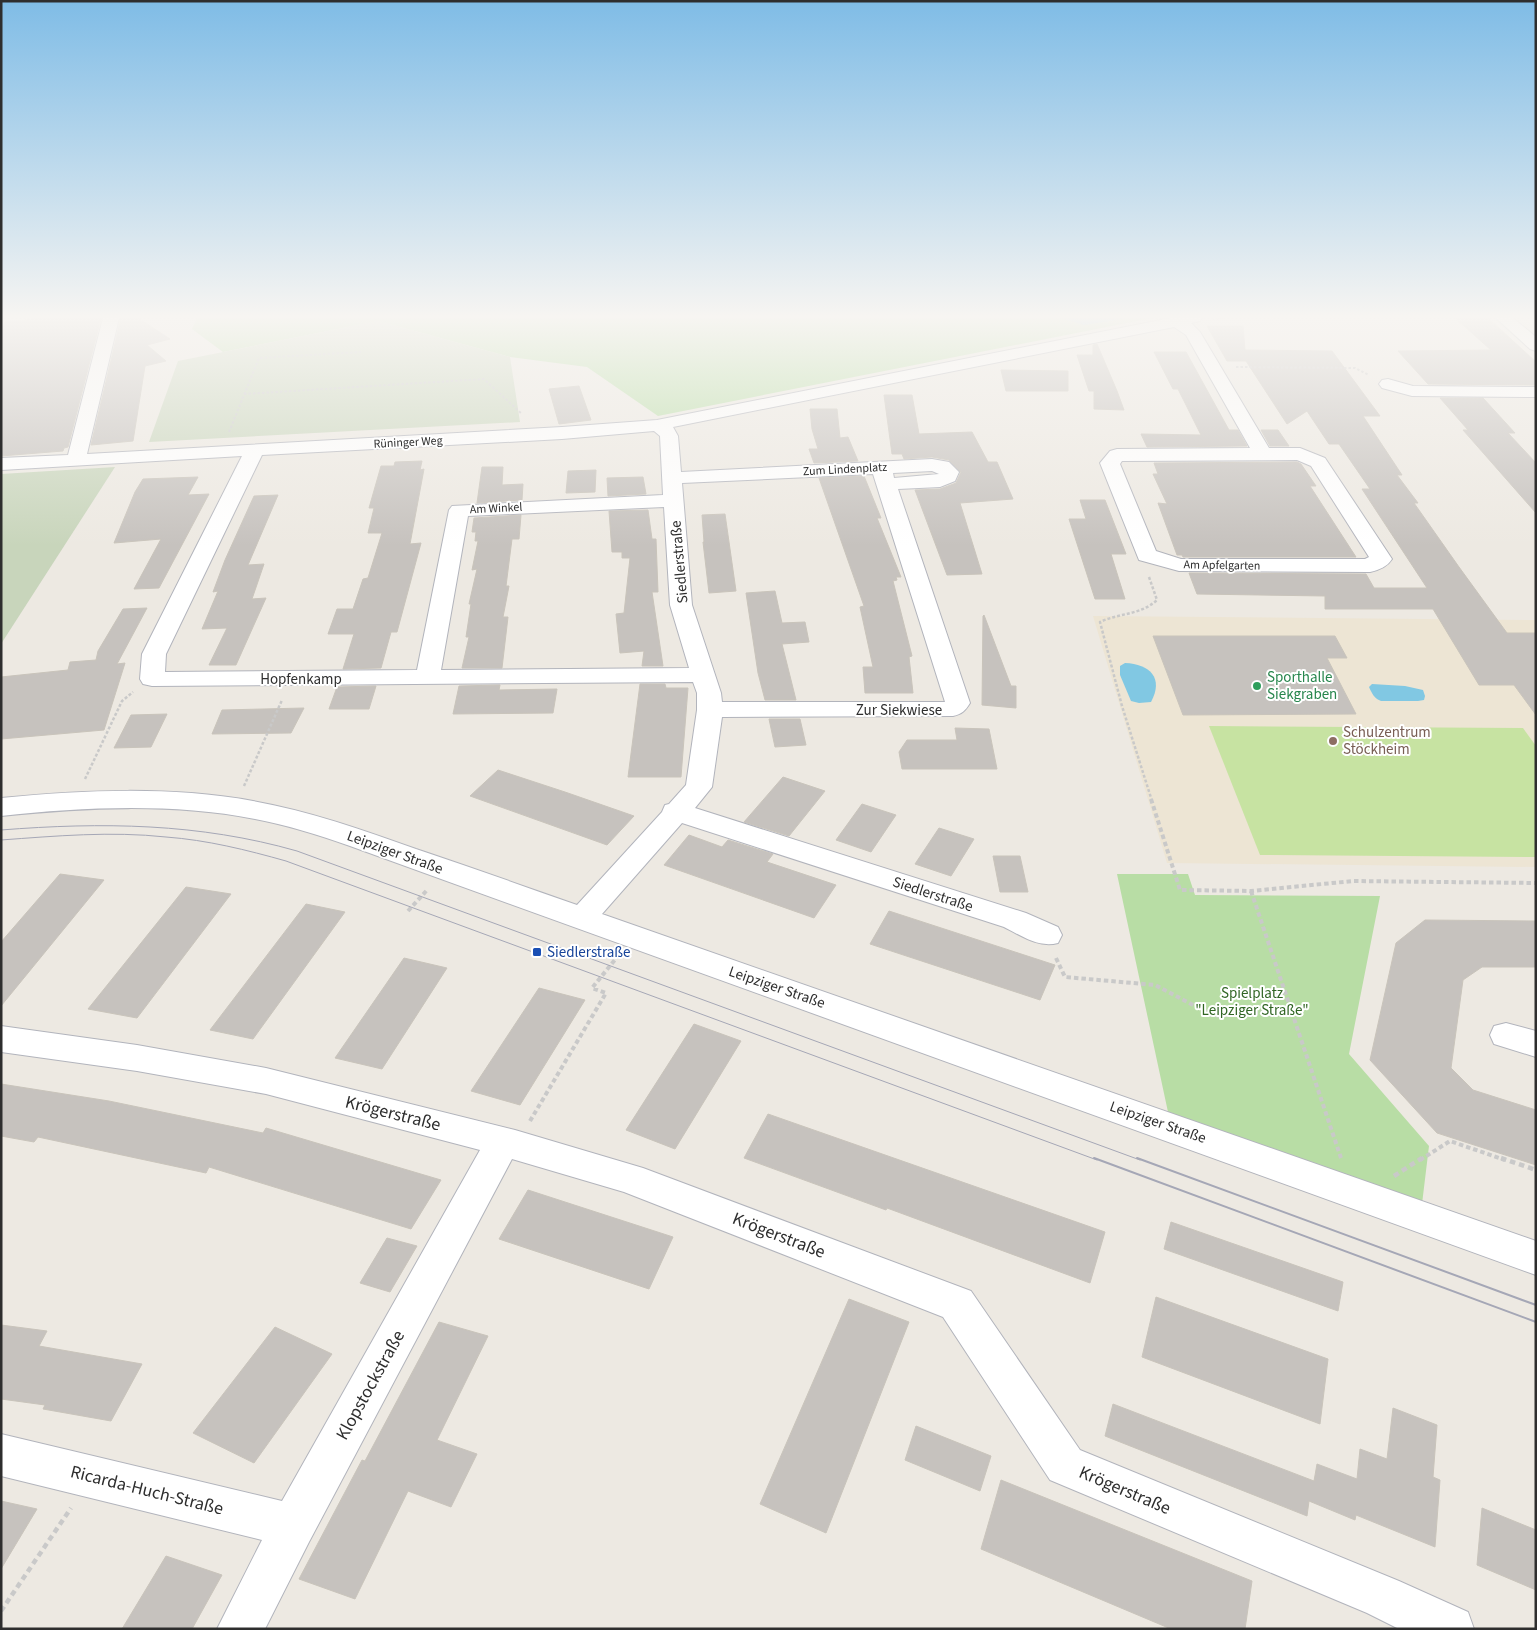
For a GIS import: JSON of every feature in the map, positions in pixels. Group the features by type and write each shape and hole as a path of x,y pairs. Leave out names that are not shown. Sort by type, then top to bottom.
{"street":[{"path":"76,460 92,394"},
{"name":"Rüninger Weg","path":"1,464 538,435 657,425 813,394"},
{"path":"1229,394 1263,454"},
{"name":"Siedlerstraße","path":"581,919 675,811 699,788 710,710 709,692 681,605 669,436 666,430 657,425"},
{"path":"152,679 154,654 255,450"},
{"name":"Am Apfelgarten","path":"1263,454 1300,454 1318,462 1381,558 1370,566 1179,565 1158,560 1147,554 1110,463 1117,455 1263,454"},
{"name":"Zum Lindenplatz","path":"672,478 884,476"},
{"name":"Zur Siekwiese","path":"710,710 953,710 958,703 884,476"},
{"name":"Am Winkel","path":"427,678 459,510 673,501"},
{"name":"Hopfenkamp","path":"152,679 703,675"},
{"name":"Leipziger Straße","path":"1,806 73,800 158,800 238,807 270,813 346,834 581,919 1330,1183 1536,1258"},
{"name":"Siedlerstraße","path":"675,811 1015,920 1047,936"},
{"name":"Krögerstraße","path":"1,1039 137,1058 266,1081 516,1131 630,1179 957,1304 1065,1465 1384,1597 1451,1629"},
{"name":"Klopstockstraße","path":"241,1628 292,1526 516,1131"},
{"name":"Ricarda-Huch-Straße","path":"1,1455 292,1526"}],"path":[{"path":"221,452 244,394"},
{"path":"500,394 530,422 538,435"},
{"path":"1158,560 1147,571 1157,600 1151,607 1140,612 1109,617 1100,622 1122,706 1180,890 1251,891 1353,881 1536,883"},
{"path":"81,786 122,701 152,679"},
{"path":"241,792 291,679"},
{"path":"408,911 432,886"},
{"path":"1251,891 1343,1165"},
{"path":"1047,936 1064,977 1155,985 1214,1016 1292,1010"},
{"path":"516,1131 606,993 592,988 622,951"},
{"path":"1387,1180 1450,1141 1536,1170"},
{"path":"1,1611 92,1476"}],"shaded area":[{"name":"Schulzentrum Stöckheim","path":"1093,616 1536,620 1536,867 1167,863"}],"green space":[{"path":"166,394 516,394 520,422 149,442"},
{"path":"626,394 769,394 658,416"},
{"path":"115,467 1,644 1,474"},
{"path":"1209,726 1523,728 1536,746 1536,857 1260,855"},
{"name":"Spielplatz \"Leipziger Straße\"","path":"1117,874 1188,874 1195,895 1380,896 1349,1054 1429,1146 1422,1204 1168,1112"}],"water":[{"path":"1125,663 1141,666 1148,669 1152,674 1156,686 1151,702 1139,703 1131,701 1120,675 1120,666"},
{"path":"1372,684 1405,686 1423,690 1424,700 1381,701 1375,698 1371,692 1369,687"}],"building":[{"path":"1,394 82,394 68,447 64,448 63,451 1,456"},
{"path":"103,394 141,394 133,441 91,445"},
{"path":"550,394 582,394 591,420 559,424"},
{"path":"1094,394 1118,394 1124,410 1094,409"},
{"path":"1181,394 1209,394 1229,430 1238,430 1247,446 1147,447 1141,434 1201,435"},
{"path":"1268,394 1364,394 1380,416 1363,416 1402,475 1397,475 1418,503 1414,503 1459,567 1507,633 1536,633 1536,715 1514,685 1479,685 1433,609 1325,609 1325,596 1197,594 1189,573 1366,574 1374,588 1427,588 1362,489 1370,489 1339,444 1329,444 1307,411 1287,424"},
{"path":"884,395 912,395 919,434 972,432 988,462 997,462 1013,499 960,503 982,574 947,575 915,490 940,489 956,483 961,472 949,460 932,457 904,459 902,454 892,454"},
{"path":"1440,398 1483,398 1515,433 1508,433 1536,463 1536,513 1463,430 1468,430"},
{"path":"810,409 837,409 840,438 848,437 858,461 814,463 809,449 818,449 812,429"},
{"path":"1261,430 1278,430 1289,446 1270,446"},
{"path":"422,461 420,470 424,469 410,544 421,543 397,632 391,632 381,668 343,669 354,634 328,634 337,609 353,609 363,579 368,578 382,533 368,533 374,508 369,508 381,466 394,466 395,462"},
{"path":"1297,462 1301,464 1316,486 1310,486 1356,557 1183,557 1182,555 1177,555 1158,503 1167,504 1153,474 1158,474 1154,463"},
{"path":"482,467 503,467 502,485 523,484 522,500 477,503"},
{"path":"596,470 595,492 566,493 568,471"},
{"path":"864,476 881,518 877,518 901,577 896,577 897,580 893,581 912,656 909,657 913,693 865,693 863,667 873,667 860,607 864,606 819,478"},
{"path":"198,477 188,495 209,494 159,588 134,589 161,539 114,543 135,492 143,479"},
{"path":"643,477 646,494 608,496 607,478"},
{"path":"278,495 248,565 264,564 252,599 266,598 236,665 209,665 227,628 202,629 218,591 213,592 225,560 254,496"},
{"path":"1080,500 1105,500 1126,554 1111,554 1125,599 1095,599 1069,519 1086,519"},
{"path":"648,510 652,539 656,539 658,592 652,592 663,666 642,666 644,651 620,653 616,614 624,613 630,558 622,558 622,552 612,552 609,511"},
{"path":"725,514 736,591 709,593 702,515"},
{"path":"521,515 519,539 512,539 506,586 509,586 503,617 508,617 502,668 462,668 469,637 466,637 471,604 469,604 477,569 472,570 478,541 475,541 476,532 472,532 474,518"},
{"path":"775,591 782,623 805,622 809,642 782,644 796,700 765,700 758,673 746,593"},
{"path":"147,608 117,664 125,663 104,730 1,739 1,677 68,670 70,662 96,660 98,651 123,609"},
{"path":"984,615 1011,686 1016,686 1016,708 982,705"},
{"name":"Sporthalle Siekgraben","path":"1153,636 1335,636 1347,658 1327,658 1356,714 1183,715"},
{"path":"640,684 665,684 666,688 688,688 681,777 628,777"},
{"path":"500,685 499,690 557,689 553,713 453,714 459,686"},
{"path":"376,686 369,709 329,709 337,687"},
{"path":"304,708 291,733 212,734 222,710"},
{"path":"167,714 151,747 114,748 131,715"},
{"path":"769,719 800,719 806,745 775,747"},
{"path":"955,728 989,729 997,769 902,769 899,752 907,740 957,740"},
{"path":"498,770 634,816 607,845 470,796"},
{"path":"783,777 825,791 789,836 744,822"},
{"path":"862,804 896,815 871,852 836,840"},
{"path":"939,828 974,839 951,876 915,864"},
{"path":"689,835 722,847 728,840 773,854 767,862 836,885 814,918 664,865"},
{"path":"993,856 1020,856 1028,892 1000,892"},
{"path":"60,874 104,880 1,1006 1,942"},
{"path":"186,887 231,894 137,1018 88,1009"},
{"path":"306,904 345,912 253,1039 210,1030"},
{"path":"889,911 1055,965 1040,1000 870,944"},
{"path":"1425,920 1536,921 1536,967 1482,967 1463,980 1451,1068 1473,1090 1536,1110 1536,1165 1437,1133 1370,1060 1396,943"},
{"path":"404,958 447,968 382,1069 335,1058"},
{"path":"539,988 585,1000 520,1105 471,1091"},
{"path":"694,1024 741,1041 675,1149 626,1130"},
{"path":"1,1084 109,1101 263,1133 266,1128 441,1180 411,1229 209,1167 206,1173 38,1137 34,1142 1,1136"},
{"path":"768,1114 1105,1232 1090,1283 887,1208 886,1210 744,1158"},
{"path":"528,1190 673,1237 649,1289 499,1239"},
{"path":"1171,1222 1343,1282 1338,1311 1164,1249"},
{"path":"387,1238 417,1246 390,1292 360,1283"},
{"path":"1156,1297 1328,1359 1320,1424 1142,1357"},
{"path":"849,1299 909,1322 826,1533 760,1504"},
{"path":"439,1322 488,1336 437,1440 477,1454 451,1507 408,1491 355,1599 299,1579 362,1460 365,1461"},
{"path":"1,1325 47,1331 39,1346 142,1364 111,1421 43,1409 45,1405 1,1399"},
{"path":"275,1327 332,1354 254,1463 193,1433"},
{"path":"1113,1404 1314,1481 1317,1464 1357,1479 1360,1449 1387,1459 1393,1408 1437,1425 1433,1477 1440,1480 1435,1547 1356,1515 1355,1520 1309,1501 1307,1516 1105,1436"},
{"path":"916,1426 991,1456 980,1491 905,1460"},
{"path":"1001,1480 1252,1581 1245,1629 1171,1629 981,1549"},
{"path":"1,1501 37,1509 1,1569"},
{"path":"1482,1508 1536,1530 1536,1590 1477,1565"},
{"path":"166,1556 222,1575 192,1629 122,1629"}],"tram line":[{"path":"1,830 76,826 150,827 224,835 297,851 1140,1160"},
{"path":"1,840 84,835 145,835 212,843 286,861 1097,1160"},
{"path":"1094,1158 1536,1322"},
{"path":"1137,1158 1536,1305"}],"place":[{"name":"Sporthalle Siekgraben","path":"1257,686"},
{"name":"Schulzentrum Stöckheim","path":"1333,741"},
{"name":"Siedlerstraße","path":"537,952"}]}
